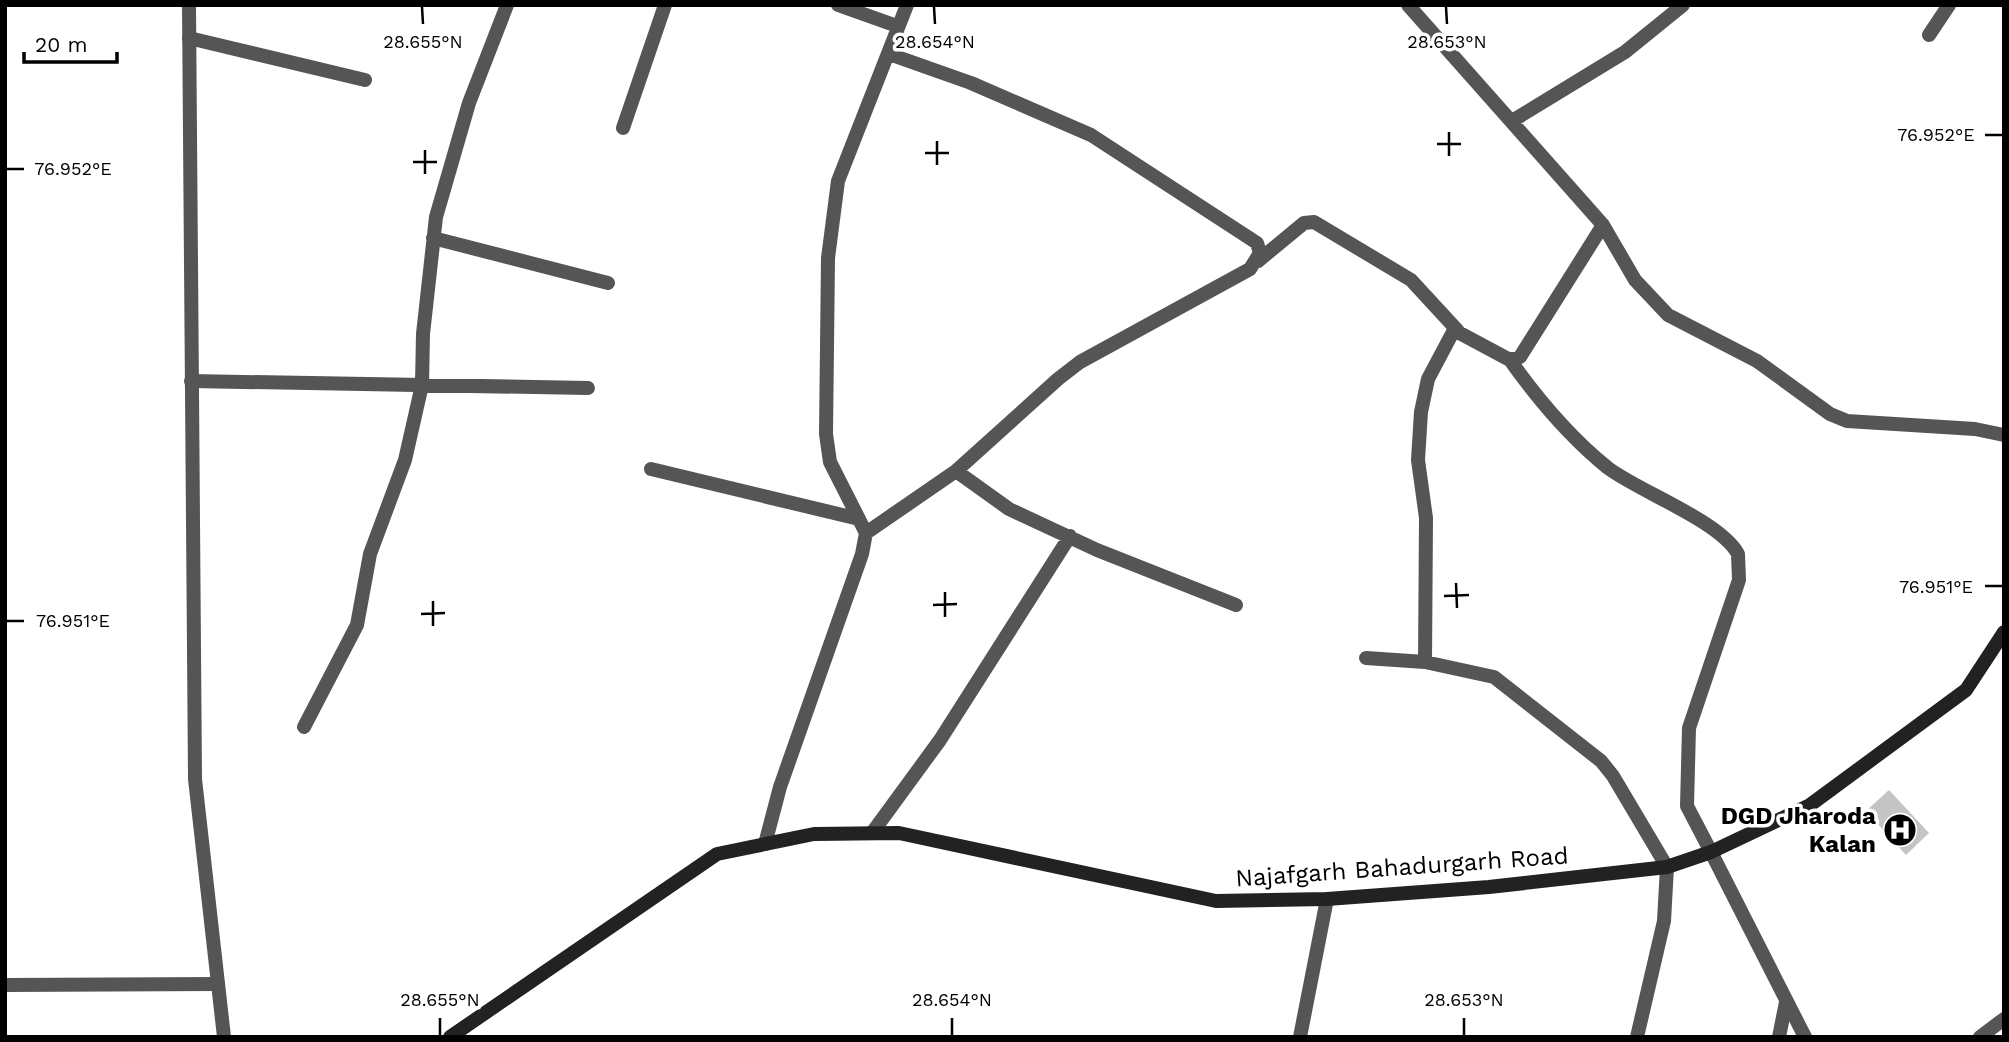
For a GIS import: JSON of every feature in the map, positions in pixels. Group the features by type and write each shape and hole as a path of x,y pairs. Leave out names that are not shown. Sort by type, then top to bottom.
{"main road":[{"name":"Najafgarh Bahadurgarh Road","path":"450,1037 717,854 814,834 899,833 1216,901 1327,899 1489,887 1667,867 1711,852 1810,805 1966,690 2004,632"}],"street":[{"path":"189,5 195,779 225,1037"},
{"path":"304,727 358,625 370,554 405,460 422,385 423,334 433,238 469,103 507,5"},
{"path":"623,128 665,5"},
{"path":"838,5 897,26"},
{"path":"765,844 780,787 862,554 863,526 830,462 826,434 828,258 838,181 907,5"},
{"path":"1408,5 1603,225 1631,275 1668,315 1757,361 1830,414 1847,421 2003,433"},
{"path":"1512,121 1625,52 1683,5"},
{"path":"1929,35 1949,5"},
{"path":"188,38 365,80"},
{"path":"889,54 971,83 1091,135 1256,243 1260,253 1258,261"},
{"path":"651,469 863,526 956,471 1080,362 1250,269 1304,223 1314,222 1411,280 1458,331 1510,360 1562,422 1609,468 1717,532 1738,554 1739,580 1689,728 1687,806 1805,1037"},
{"path":"1510,360 1520,357 1603,225"},
{"path":"433,238 608,283"},
{"path":"1425,662 1426,518 1418,460 1421,412 1428,379 1451,332 1458,331"},
{"path":"191,381 588,388"},
{"path":"956,471 1009,509 1097,550 1236,605"},
{"path":"872,834 940,740 1070,537"},
{"path":"1366,658 1425,662 1484,674 1506,684 1601,761 1614,776 1667,867 1664,921 1637,1037"},
{"path":"1300,1037 1327,899"},
{"path":"5,985 218,984"},
{"path":"1779,1037 1786,1002"},
{"path":"1980,1037 2004,1019"}],"building":[{"path":"1889,790 1929,833 1906,855 1866,811"}],"place":[{"name":"DGD Jharoda Kalan","path":"1900,830"}]}
